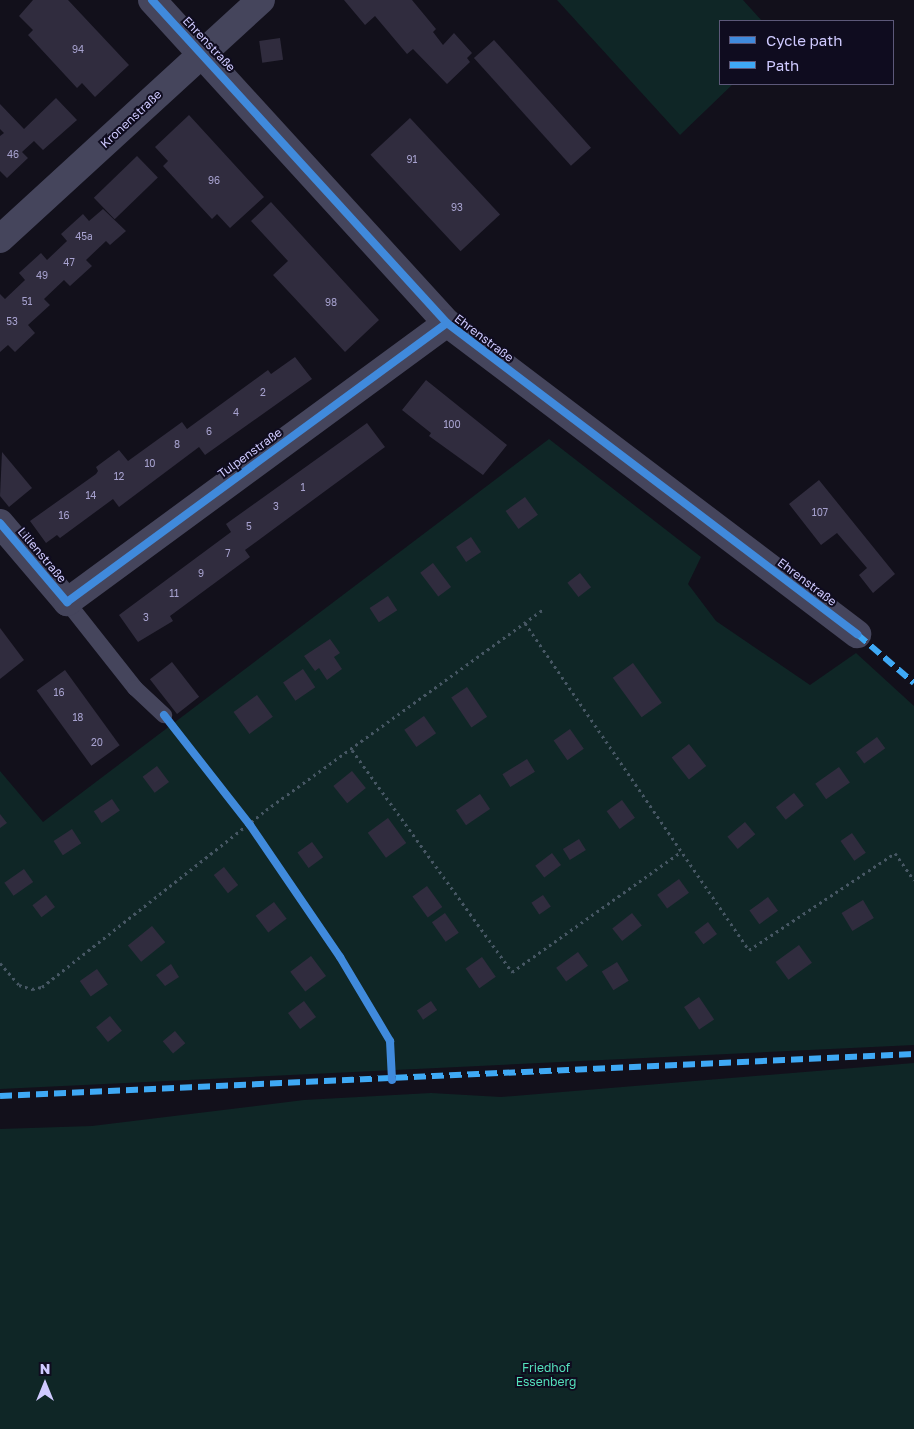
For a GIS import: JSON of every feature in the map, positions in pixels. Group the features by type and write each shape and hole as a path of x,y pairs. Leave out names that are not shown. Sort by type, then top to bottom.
{"street":[{"name":"Ehrenstraße","path":"152,0 203,53 446,323 857,634"},
{"name":"Kronenstraße","path":"0,239 262,0"},
{"name":"Tulpenstraße","path":"67,602 446,323"},
{"name":"Lilienstraße","path":"0,523 67,602"}],"lane":[{"path":"67,602 135,688 164,716"}],"path":[{"path":"0,963 19,985 32,989 42,987 266,810 352,750 545,608"},
{"path":"525,623 749,950 895,853 914,880"},
{"path":"352,750 512,972 681,852"}],"green space":[{"path":"557,0 743,0 761,20 719,20 719,85 732,85 680,135"},
{"path":"549,439 701,557 688,584 716,621 810,685 856,653 914,706 914,1045 0,1089 0,771 43,822"},
{"name":"Friedhof Essenberg","path":"914,1063 914,1429 0,1429 0,1129 92,1126 304,1100 431,1093 501,1097"}],"building":[{"path":"33,0 68,0 129,65 95,97 82,83 77,88 28,35 33,30 19,16"},
{"path":"344,0 412,0 436,29 433,32 443,45 454,33 472,53 467,58 470,62 447,84 413,49 407,54 375,16 365,25"},
{"path":"280,38 283,60 262,63 259,41"},
{"path":"494,40 591,148 571,166 474,58"},
{"path":"56,98 77,120 43,150 34,141 22,152 28,158 7,178 0,171 0,136 4,133 0,129 0,104 24,129"},
{"path":"189,115 264,197 230,228 217,214 212,219 163,166 168,161 155,147"},
{"path":"410,118 500,215 461,251 371,155"},
{"path":"137,156 158,178 115,219 94,198"},
{"path":"271,202 379,320 345,352 273,275 288,261 251,221"},
{"path":"103,209 126,231 110,245 106,241 86,260 92,266 70,286 64,280 44,299 50,305 28,325 35,333 15,352 8,345 0,352 0,294 5,299 25,280 19,273 41,253 47,260 67,241 61,234 83,214 89,221"},
{"path":"295,357 312,379 205,455 199,447 119,507 113,499 60,538 57,535 46,543 30,521 96,474 98,471 96,467 119,450 128,461 182,422 187,429 268,370 271,374"},
{"path":"426,380 507,445 483,475 429,436 431,433 402,410"},
{"path":"367,423 385,447 245,550 250,557 170,616 173,621 138,642 119,615 231,532 226,524"},
{"path":"2,452 32,488 9,507 0,496"},
{"path":"819,480 895,574 873,593 859,575 867,568 837,533 821,545 789,504"},
{"path":"525,497 538,515 519,529 506,511"},
{"path":"471,537 481,552 466,562 456,547"},
{"path":"433,563 451,587 438,597 420,573"},
{"path":"580,573 591,587 578,597 567,583"},
{"path":"388,596 397,610 379,622 370,608"},
{"path":"0,628 24,660 0,679"},
{"path":"330,639 340,653 334,657 342,669 327,680 319,668 315,671 304,656"},
{"path":"172,662 199,697 177,714 150,679"},
{"path":"633,663 662,703 642,717 613,678"},
{"path":"303,669 315,687 295,701 283,682"},
{"path":"65,670 120,745 91,766 37,691"},
{"path":"467,687 487,717 471,727 451,698"},
{"path":"257,695 273,717 249,734 234,712"},
{"path":"424,716 436,733 416,747 404,730"},
{"path":"570,729 584,749 567,760 554,740"},
{"path":"877,737 885,748 864,764 856,752"},
{"path":"689,744 706,766 689,780 672,758"},
{"path":"527,759 535,772 510,787 502,774"},
{"path":"157,766 169,782 155,793 143,777"},
{"path":"839,767 850,783 826,799 815,784"},
{"path":"352,771 366,788 347,803 333,786"},
{"path":"794,793 804,806 786,820 776,807"},
{"path":"480,794 490,809 466,825 456,810"},
{"path":"112,799 120,811 102,823 94,811"},
{"path":"622,800 635,818 620,829 607,811"},
{"path":"0,814 7,823 0,828"},
{"path":"388,818 406,843 386,858 368,833"},
{"path":"745,822 755,834 738,849 727,837"},
{"path":"72,829 81,843 63,855 54,841"},
{"path":"852,833 866,853 854,861 841,841"},
{"path":"579,839 586,850 570,860 563,849"},
{"path":"312,842 323,857 309,868 297,853"},
{"path":"552,853 561,865 544,878 535,866"},
{"path":"224,867 238,885 228,893 214,875"},
{"path":"24,869 33,882 14,896 4,883"},
{"path":"679,879 689,893 667,909 657,895"},
{"path":"427,886 442,907 428,918 412,897"},
{"path":"46,895 55,907 41,917 32,905"},
{"path":"543,895 551,907 539,914 531,903"},
{"path":"768,897 778,911 759,924 749,911"},
{"path":"863,900 874,918 852,931 842,913"},
{"path":"274,902 287,919 268,933 256,916"},
{"path":"445,913 459,933 446,942 432,922"},
{"path":"632,913 642,926 622,941 612,928"},
{"path":"708,922 717,934 703,944 694,932"},
{"path":"152,926 165,942 141,962 128,946"},
{"path":"799,945 812,963 788,980 776,962"},
{"path":"578,952 588,966 566,982 556,968"},
{"path":"311,956 326,976 305,992 290,972"},
{"path":"482,957 496,977 479,988 466,968"},
{"path":"617,962 629,981 613,990 602,972"},
{"path":"171,964 179,977 165,986 156,975"},
{"path":"97,969 108,985 91,997 80,981"},
{"path":"699,997 714,1019 699,1029 684,1007"},
{"path":"304,1001 316,1017 300,1029 288,1013"},
{"path":"431,1001 437,1010 423,1020 417,1011"},
{"path":"110,1016 122,1031 108,1042 96,1027"},
{"path":"175,1031 185,1043 173,1054 163,1041"}],"marked path":[{"path":"857,634 914,683"},
{"path":"0,1096 914,1054"}],"cycle path":[{"path":"152,0 447,323 857,634"},
{"path":"0,523 67,602 447,323"},
{"path":"164,715 250,825 340,957 390,1041 392,1080"}]}
